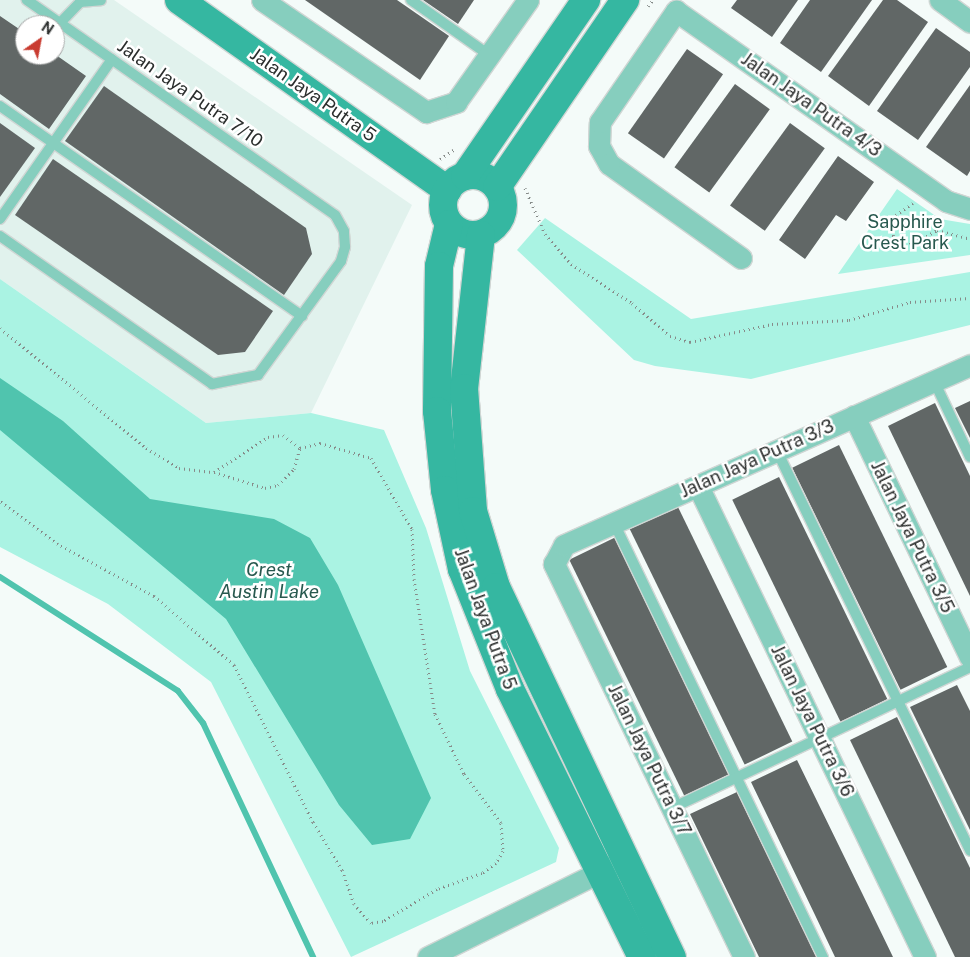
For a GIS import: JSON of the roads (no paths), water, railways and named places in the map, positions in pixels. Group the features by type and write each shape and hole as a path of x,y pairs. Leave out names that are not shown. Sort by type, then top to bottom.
{"street":[{"name":"Jalan Jaya Putra 5","path":"179,0 456,183"},
{"path":"262,0 426,112 456,102 528,0"},
{"path":"456,183 488,179 497,187 504,210 496,225 481,235 464,234 449,224 443,201 586,0"},
{"path":"497,187 625,0"},
{"path":"940,0 970,22"},
{"name":"Jalan Jaya Putra 4/3","path":"742,258 610,164 599,146 600,122 676,11 946,201 970,209"},
{"name":"Jalan Jaya Putra 5","path":"449,224 439,266 437,411 445,490 462,569 510,689 642,957"},
{"name":"Jalan Jaya Putra 5","path":"481,235 464,388 473,512 496,587 672,957"},
{"name":"Jalan Jaya Putra 3/3","path":"554,564 564,545 970,365"},
{"name":"Jalan Jaya Putra 3/5","path":"854,416 970,657"},
{"name":"Jalan Jaya Putra 3/6","path":"698,486 925,957"},
{"name":"Jalan Jaya Putra 3/7","path":"554,564 744,957"},
{"path":"428,957 625,860"}],"lane":[{"name":"Jalan Jaya Putra 7/10","path":"27,0 49,15"},
{"path":"65,18 80,2 101,0"},
{"path":"411,0 489,55"},
{"name":"Jalan Jaya Putra 7/10","path":"65,26 335,215 344,231 341,261 302,316"},
{"path":"0,219 112,59"},
{"path":"0,106 302,316 258,375 212,384 0,236"},
{"path":"934,381 970,457"},
{"path":"777,451 970,851"},
{"path":"614,523 823,957"},
{"path":"672,808 970,667"}],"water":[{"name":"Crest Austin Lake","path":"0,378 63,421 150,499 274,519 310,538 338,585 431,798 410,839 372,845 339,805 226,619 0,430"}],"waterway":[{"path":"0,577 178,691 203,723 313,957"}],"park label":[{"name":"Sapphire Crest Park","path":"905,233"}]}
